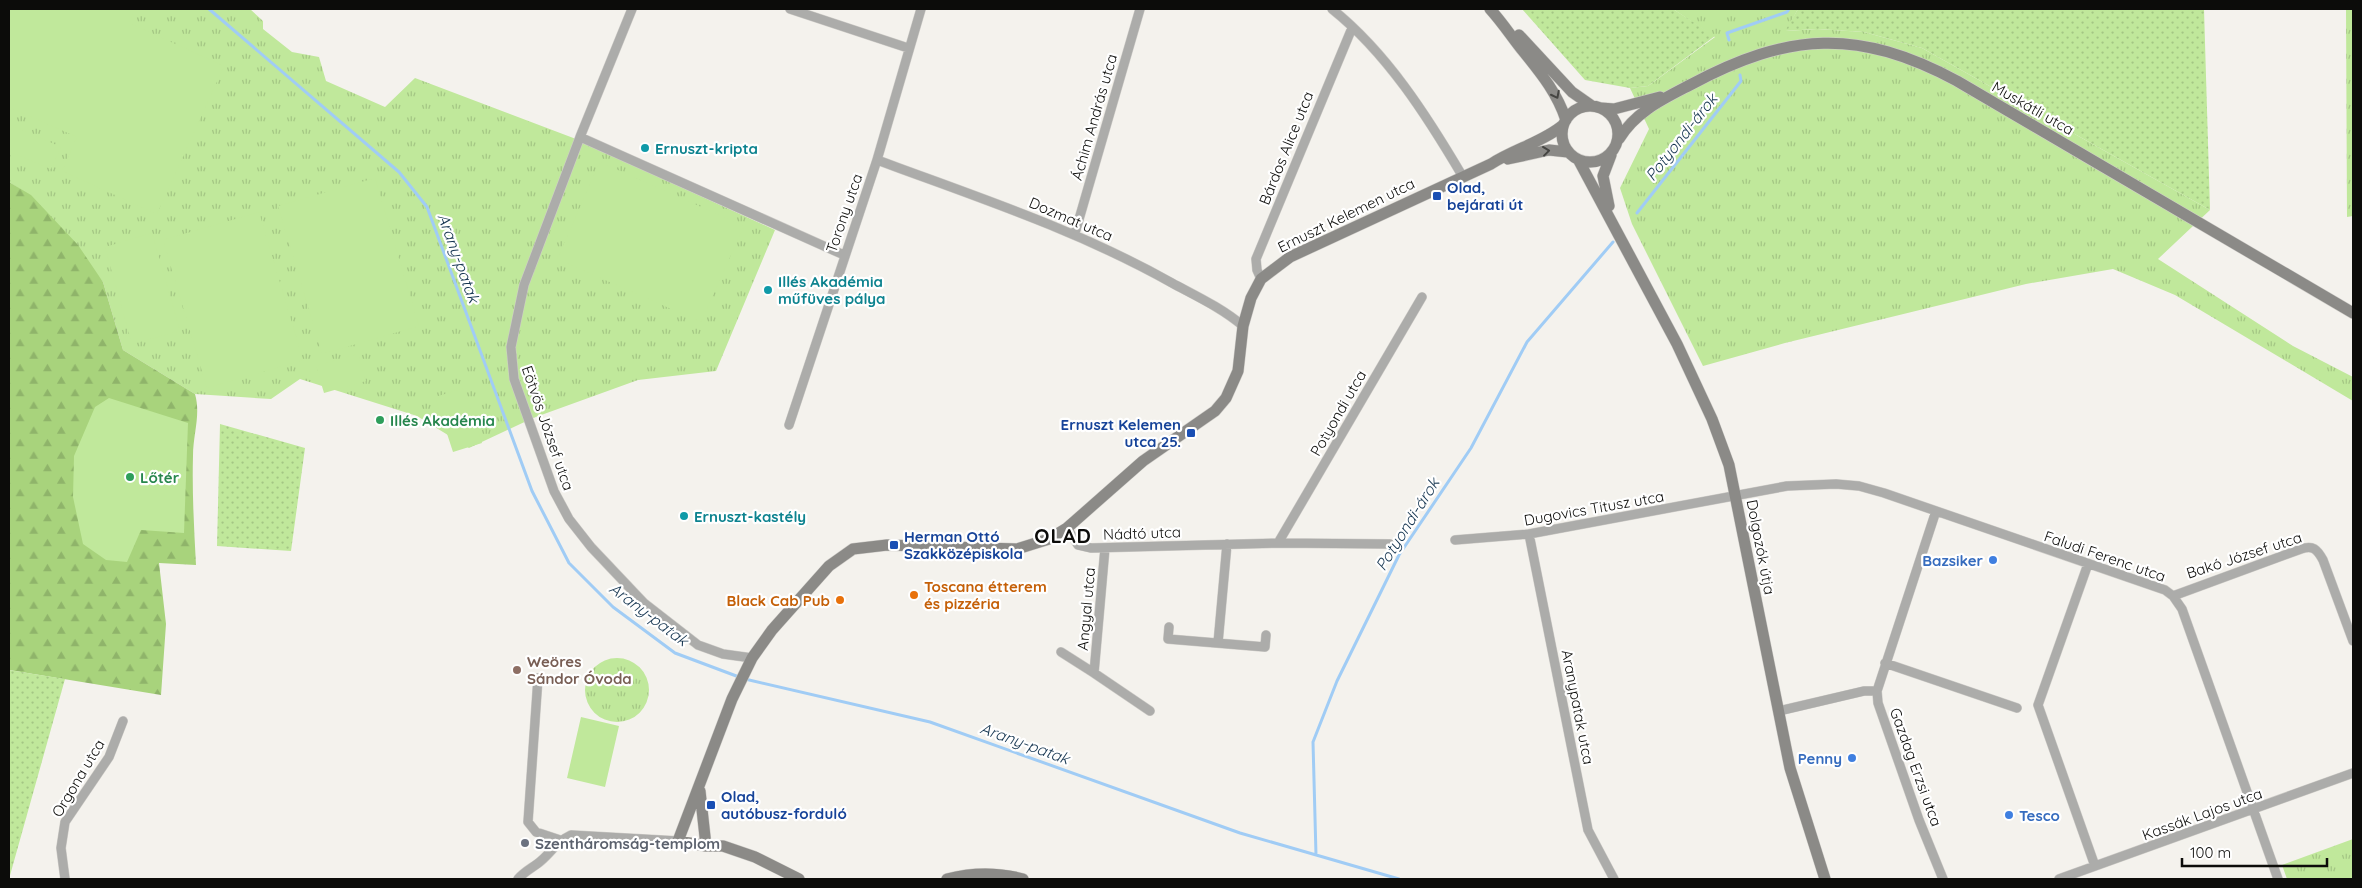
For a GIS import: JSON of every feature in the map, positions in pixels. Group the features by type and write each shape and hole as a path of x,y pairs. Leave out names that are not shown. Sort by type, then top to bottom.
{"main road":[{"path":"1490,9 1507,27 1517,44 1548,80 1558,97 1564,123 1563,142 1568,152 1579,161 1589,163 1599,162 1612,154 1619,139 1615,120 1572,92 1520,35 1507,27"},
{"name":"Muskátli utca","path":"1619,139 1634,120 1674,93 1741,61 1766,52 1808,43 1856,44 1909,57 1957,81 2353,313"},
{"name":"Muskátli utca","path":"1596,107 1614,108 1674,93"},
{"path":"1564,123 1577,110 1596,107"},
{"name":"Ernuszt Kelemen utca","path":"678,841 732,700 750,661 772,630 829,566 853,549 887,544 1017,549 1049,539 1067,528 1143,461 1215,411 1233,387 1241,354 1243,326 1251,298 1261,279 1290,258 1554,133 1564,123"},
{"name":"Ernuszt Kelemen utca","path":"1491,164 1549,150 1568,152"},
{"name":"Dolgozók útja","path":"1612,154 1605,165 1603,176 1607,200 1620,236 1701,394 1728,465 1736,496 1790,768 1825,879"},
{"name":"Dolgozók útja","path":"1579,161 1591,179 1612,225 1620,236"},
{"path":"700,784 700,804 706,846"},
{"path":"678,841 706,846 723,846 748,855 799,879"},
{"path":"948,879 974,873 993,872 1023,879"}],"street":[{"name":"Eötvös József utca","path":"632,9 580,137 524,285 511,347 514,379 554,492 569,519 591,547 644,603 698,645 750,661"},
{"path":"790,9 908,48"},
{"name":"Torony utca","path":"789,425 877,160 908,48 921,9"},
{"name":"Áchim András utca","path":"1075,233 1140,9"},
{"path":"1332,9 1352,28 1412,95 1462,177"},
{"name":"Bárdos Alice utca","path":"1261,279 1257,270 1256,259 1352,28"},
{"path":"580,137 844,255"},
{"name":"Dozmat utca","path":"877,160 1075,233 1152,272 1229,315 1243,326"},
{"name":"Potyondi utca","path":"1278,543 1422,296"},
{"name":"Faludi Ferenc utca","path":"1736,496 1787,486 1844,484 1859,486 1884,492 2164,590 2172,596 2182,609 2278,879"},
{"name":"Dugovics Titusz utca","path":"1455,540 1529,534 1736,496"},
{"name":"Gazdag Erzsi utca","path":"1936,511 1877,691 1878,703 1919,820 1943,879"},
{"name":"Nádtó utca","path":"1067,528 1078,545 1105,548 1278,543 1390,544"},
{"name":"Aranypatak utca","path":"1529,534 1588,830 1614,879"},
{"path":"1218,643 1227,544"},
{"name":"Bakó József utca","path":"2172,596 2301,549 2313,547 2317,550 2322,560 2353,641"},
{"name":"Angyal utca","path":"1094,673 1105,548"},
{"path":"2088,564 2038,705 2095,866"},
{"path":"1169,627 1168,639 1265,647 1266,635"},
{"name":"Angyal utca","path":"1061,652 1150,712"},
{"path":"1885,663 2016,708"},
{"path":"538,678 528,822 536,832 560,840"},
{"path":"1779,711 1864,691 1877,691"},
{"name":"Orgona utca","path":"65,879 61,848 65,822 109,757 123,721"},
{"name":"Kassák Lajos utca","path":"2059,879 2353,773"},
{"path":"518,879 528,869 537,864 560,840 571,835 585,834 678,841"}],"green space":[{"path":"9,9 250,9 263,21 263,29 292,52 319,57 326,81 385,107 415,78 576,139 775,230 716,371 638,380 533,418 469,448 417,416 300,379 271,399 195,394 123,350 103,282 31,196 9,182"},
{"path":"9,9 135,9 129,23 224,66 157,214 62,171 77,137 9,107"},
{"path":"1522,9 1673,9 1715,36 1648,86 1630,88 1585,80"},
{"path":"1673,9 1798,9 1786,31 1817,29 1864,32 1922,48 2210,210 2158,259 2293,346 2353,377 2353,401 2175,295 2113,269 2026,284 1785,343 1703,366 1632,224 1620,188 1649,129 1630,88 1648,86 1715,37"},
{"path":"1798,9 2204,9 2210,210 1922,48 1864,32 1817,29 1785,31"},
{"path":"2346,9 2353,9 2353,216 2347,217"},
{"path":"9,124 61,147 51,169 9,151"},
{"path":"600,162 744,226 701,322 557,259"},
{"path":"375,178 419,326 322,354 278,206"},
{"path":"9,182 31,195 78,245 103,282 123,350 195,394 197,409 193,448 193,483 196,565 159,563 166,624 161,695 9,670"},
{"path":"259,212 303,360 207,388 163,240"},
{"path":"152,233 180,331 132,344 105,247"},
{"path":"358,354 366,381 324,393 316,366"},
{"path":"464,388 482,443 453,452 435,397"},
{"name":"Lőtér","path":"109,398 188,423 184,533 141,530 127,562 106,560 83,544 73,497 74,456 95,407"},
{"path":"220,424 305,448 291,551 217,546"},
{"path":"617,658 635,663 640,667 644,672 649,690 644,708 640,713 635,717 617,722 599,717 594,713 590,708 585,690 590,672 594,667 599,663"},
{"path":"9,670 65,679 9,879"},
{"path":"581,717 619,726 605,787 567,778"},
{"path":"2353,839 2353,879 2287,879 2282,865"}],"waterway":[{"name":"Arany-patak","path":"209,9 399,172 427,207 532,491 569,563 613,607 675,653 739,677"},
{"name":"Potyondi-árok","path":"1729,40 1727,33 1787,12 1789,9"},
{"name":"Potyondi-árok","path":"1637,213 1741,81 1740,75"},
{"name":"Potyondi-árok","path":"1316,855 1313,742 1337,681 1399,555 1471,448 1527,342 1613,242"},
{"name":"Arany-patak","path":"745,679 930,722 1240,833 1399,879"}],"place":[{"name":"Ernuszt-kripta","path":"645,148"},
{"name":"Olad, bejárati út","path":"1437,196"},
{"name":"Illés Akadémia műfüves pálya","path":"768,290"},
{"name":"Illés Akadémia","path":"380,420"},
{"name":"Ernuszt Kelemen utca 25.","path":"1191,433"},
{"name":"Lőtér","path":"130,477"},
{"name":"Ernuszt-kastély","path":"684,516"},
{"name":"Herman Ottó Szakközépiskola","path":"894,545"},
{"name":"Bazsiker","path":"1993,560"},
{"name":"Toscana étterem és pizzéria","path":"914,595"},
{"name":"Black Cab Pub","path":"840,600"},
{"name":"Weöres Sándor Óvoda","path":"517,670"},
{"name":"Penny","path":"1852,758"},
{"name":"Olad, autóbusz-forduló","path":"711,805"},
{"name":"Tesco","path":"2009,815"},
{"name":"Szentháromság-templom","path":"525,843"}],"district":[{"name":"OLAD","path":"1063,535"}]}
